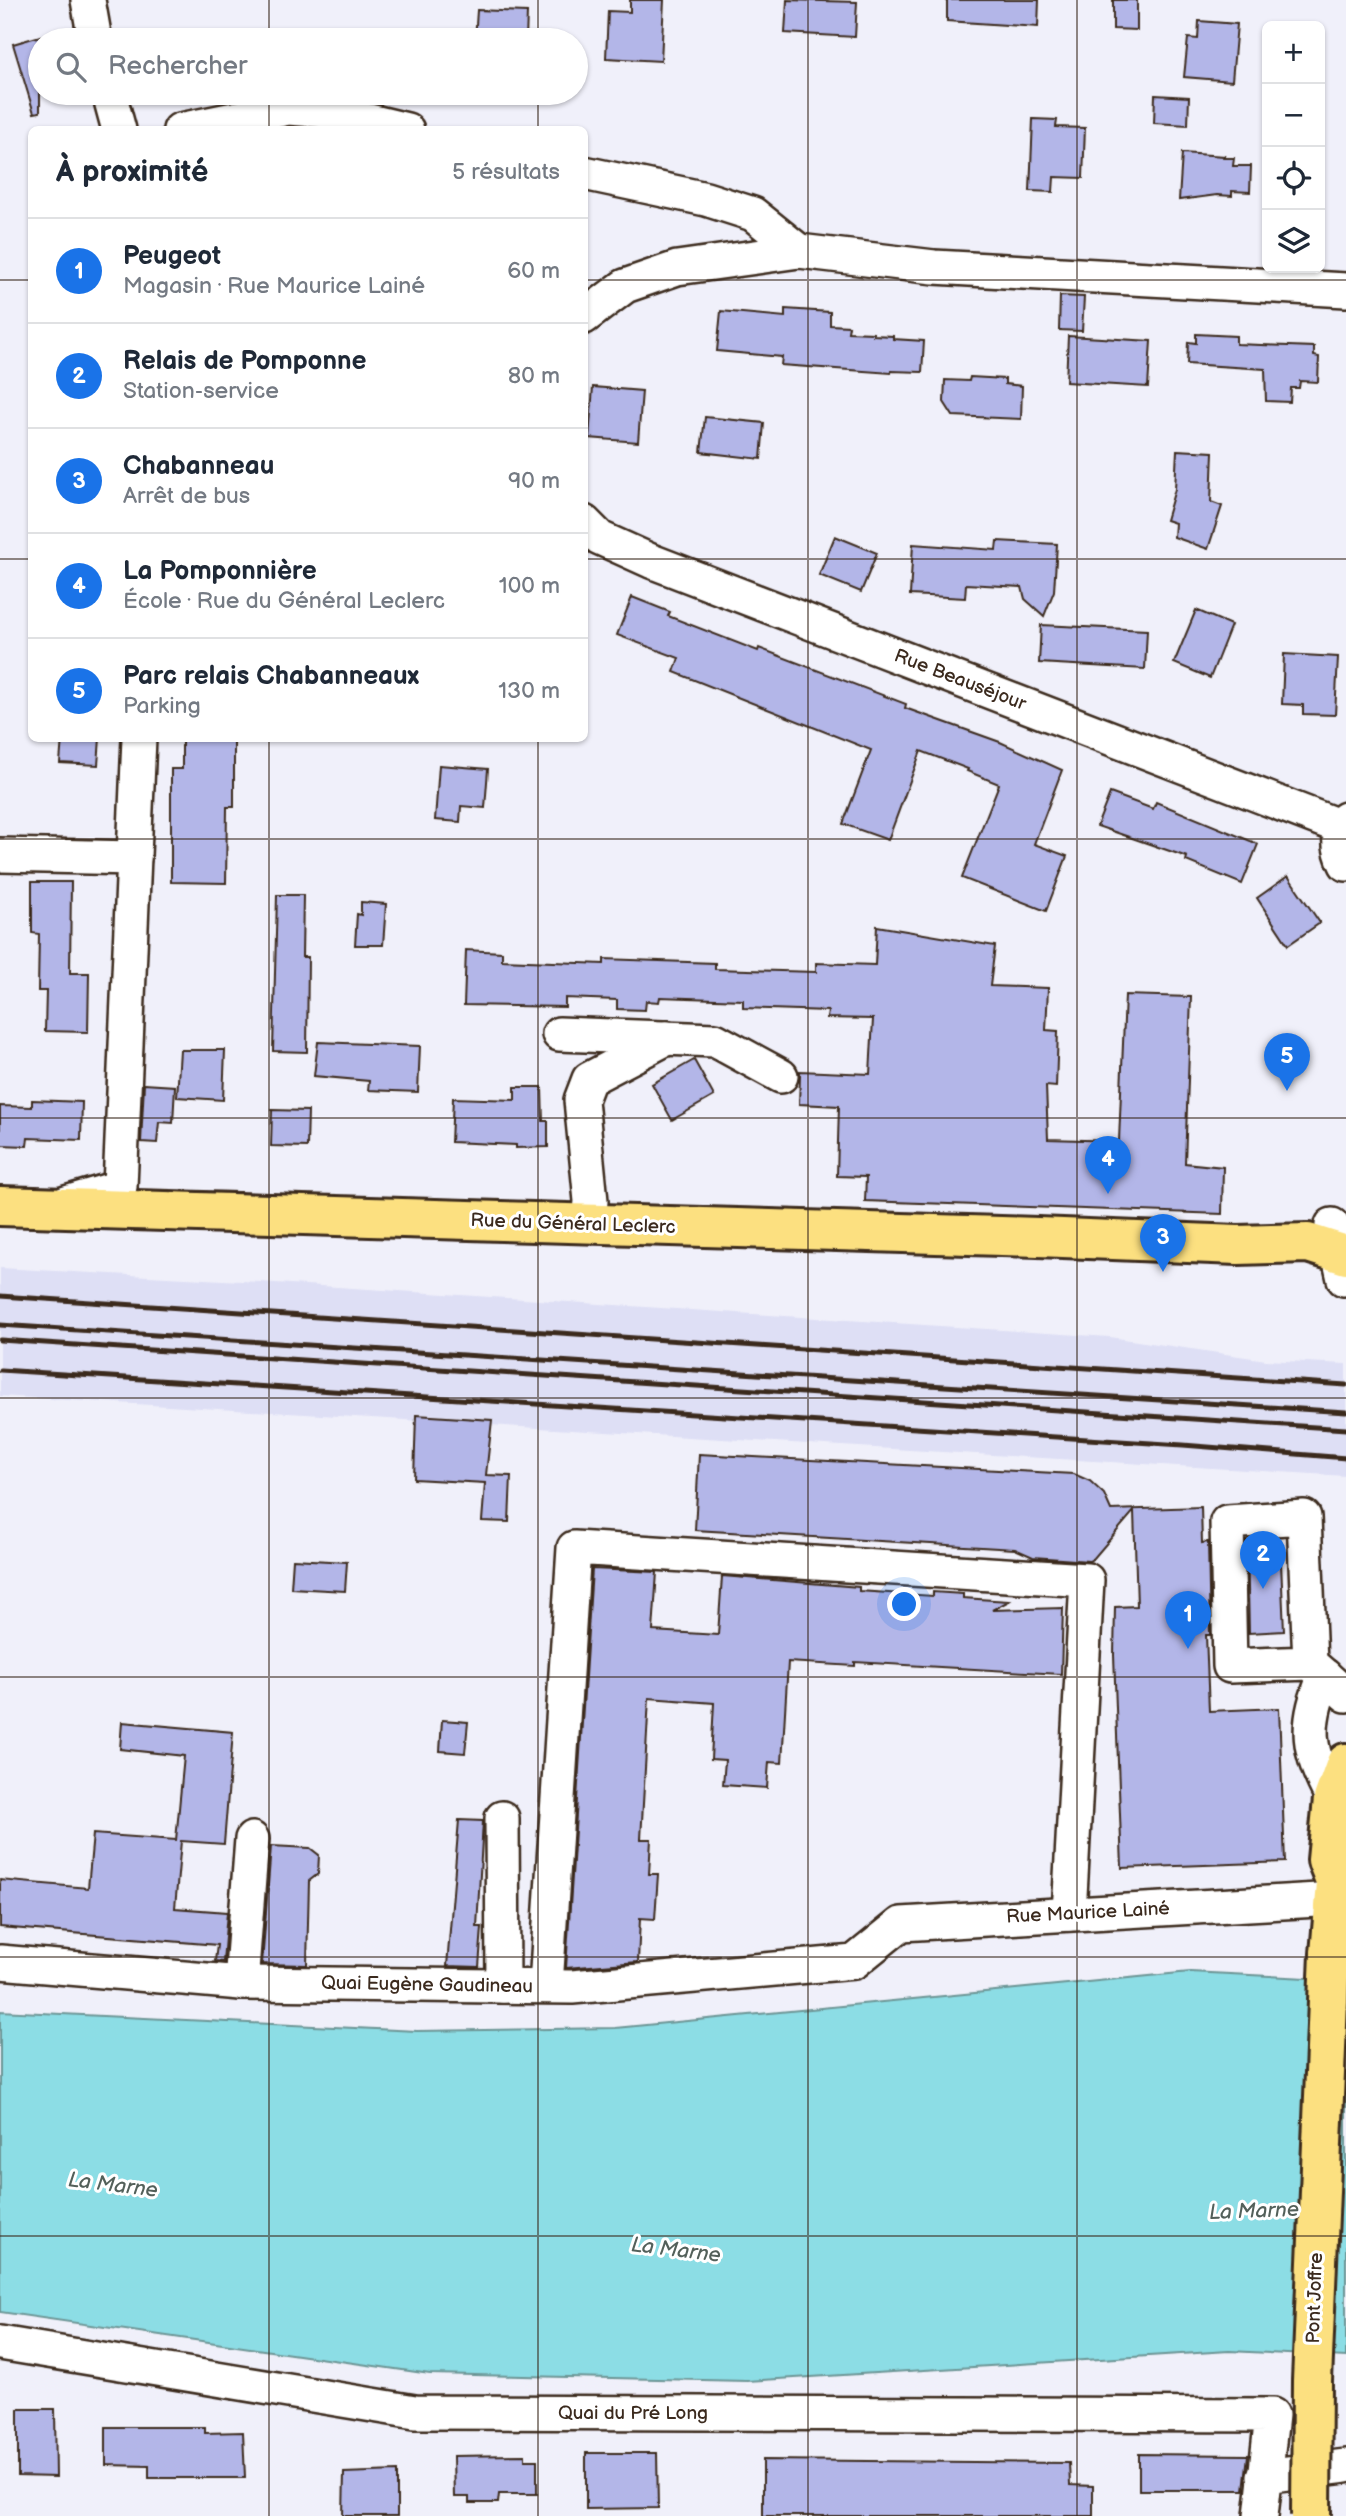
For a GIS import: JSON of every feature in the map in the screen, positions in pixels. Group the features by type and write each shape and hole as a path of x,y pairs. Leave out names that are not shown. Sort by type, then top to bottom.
{"main road":[{"name":"Rue du Général Leclerc","path":"0,1206 1146,1241"},
{"path":"1146,1241 1238,1252 1338,1252"},
{"path":"1146,1241 1338,1252"},
{"name":"Pont Joffre","path":"1311,2516 1312,2381 1330,1954 1339,1884 1327,1860 1334,1799 1346,1763"}],"street":[{"path":"88,0 93,28"},
{"path":"113,105 119,126"},
{"path":"200,126 288,108 328,111 390,126"},
{"path":"588,174 706,199 753,214 799,251"},
{"path":"588,314 625,286 677,268 799,251 934,267 1346,290"},
{"name":"Rue Beauséjour","path":"588,526 600,538 651,561 1344,823"},
{"path":"48,1208 120,1187 139,742"},
{"path":"1344,823 1339,839 1340,853 1346,864"},
{"path":"0,855 134,858"},
{"path":"559,1034 715,1040 781,1076"},
{"path":"589,1225 591,1201 581,1100 589,1079 667,1038"},
{"path":"1327,1678 1230,1666 1227,1522 1304,1517 1327,1678 1314,1703 1312,1737 1315,1759 1334,1799"},
{"path":"546,1986 574,1548 1087,1580 1069,1914"},
{"path":"502,1818 503,1986"},
{"path":"241,1983 252,1839"},
{"name":"Rue Maurice Lainé","path":"854,1962 901,1924 1069,1914 1339,1884"},
{"name":"Quai Eugène Gaudineau","path":"0,1962 241,1983 572,1987 854,1962"},
{"name":"Quai du Pré Long","path":"0,2343 415,2412 1272,2415 1264,2476"},
{"path":"1261,2516 1264,2476 1346,2466"}],"shaded area":[{"path":"0,1268 260,1282 1110,1337 1266,1360 1346,1364 1346,1476 0,1396"}],"water":[{"name":"La Marne","path":"1190,1972 1346,1980 1346,2357 1229,2351 747,2381 430,2374 0,2312 0,2011 417,2031 615,2028"}],"building":[{"path":"630,0 664,0 661,61 606,58 608,11 630,12"},
{"path":"787,0 857,2 855,37 785,33"},
{"path":"947,0 1039,0 1038,27 947,21"},
{"path":"1113,0 1137,0 1137,30 1113,29"},
{"path":"477,10 527,12 526,28 476,28"},
{"path":"1199,21 1237,24 1232,81 1184,77 1188,38 1198,39"},
{"path":"28,40 28,93 13,44"},
{"path":"1155,95 1189,97 1188,125 1154,123"},
{"path":"32,105 40,105 40,112 34,113"},
{"path":"1033,119 1057,120 1056,127 1085,128 1083,178 1054,177 1053,192 1030,191"},
{"path":"1182,153 1224,156 1223,158 1234,158 1233,166 1251,166 1250,192 1232,191 1232,196 1217,195 1179,200"},
{"path":"1060,296 1084,297 1082,331 1059,330"},
{"path":"785,309 830,312 830,325 849,326 848,332 924,341 922,372 891,373 781,365 782,357 717,351 721,311 785,317"},
{"path":"1196,334 1236,336 1236,344 1314,347 1314,356 1319,357 1318,382 1300,381 1299,388 1291,388 1290,402 1266,401 1265,369 1187,364 1188,342 1196,343"},
{"path":"1068,336 1151,341 1148,387 1066,382"},
{"path":"970,377 1005,379 1005,384 1022,386 1021,419 953,416 944,402 945,380 969,381"},
{"path":"593,387 642,391 638,442 589,438"},
{"path":"705,417 764,423 761,459 701,452"},
{"path":"1177,450 1213,452 1211,502 1222,506 1208,549 1174,537 1175,523 1166,520 1175,489"},
{"path":"835,536 877,553 861,592 819,575"},
{"path":"997,541 1057,544 1054,591 1044,616 1025,599 1022,587 966,584 965,598 910,595 913,544 996,550"},
{"path":"632,597 670,612 668,616 906,704 905,708 1000,742 1062,770 1034,844 1067,856 1046,911 962,878 999,784 921,751 888,840 843,824 871,750 674,672 679,658 617,635"},
{"path":"1196,610 1231,625 1210,678 1174,663"},
{"path":"1041,625 1147,630 1145,669 1039,663"},
{"path":"1284,654 1338,657 1335,715 1303,714 1303,705 1282,704"},
{"path":"62,742 100,742 98,765 60,763"},
{"path":"182,742 234,742 234,807 227,807 226,883 171,882 171,769 182,769"},
{"path":"439,765 488,769 485,808 461,806 460,822 435,820"},
{"path":"1110,793 1153,809 1156,802 1258,844 1242,884 1186,861 1187,857 1097,826"},
{"path":"1288,876 1320,923 1288,945 1257,898"},
{"path":"32,882 71,882 70,973 89,973 88,1032 45,1031 46,991 38,991 39,934 32,933"},
{"path":"277,895 303,895 302,957 308,957 307,1052 273,1051"},
{"path":"361,902 386,904 383,945 355,945 357,914 361,915"},
{"path":"877,926 995,946 990,986 1048,988 1046,1030 1058,1031 1056,1087 1046,1086 1048,1139 1119,1141 1125,995 1191,997 1185,1163 1223,1167 1222,1214 865,1201 866,1177 837,1176 839,1106 799,1104 800,1071 870,1074 873,1019 827,1018 828,1011 743,1008 743,1000 660,997 659,1002 646,1001 645,1010 617,1009 617,1000 565,998 565,1007 464,1005 466,950 502,952 502,960 604,964 604,959 715,963 715,969 816,972 816,963 875,965"},
{"path":"318,1042 420,1046 418,1092 368,1090 369,1081 314,1076"},
{"path":"180,1050 225,1050 223,1100 177,1097"},
{"path":"694,1060 714,1096 672,1120 652,1084"},
{"path":"144,1084 175,1086 173,1123 159,1122 157,1143 141,1142"},
{"path":"515,1087 542,1087 543,1121 548,1121 548,1147 516,1148 516,1145 451,1142 453,1098 515,1100"},
{"path":"32,1100 82,1102 81,1140 28,1138 27,1146 0,1145 0,1106 32,1107"},
{"path":"272,1110 308,1111 307,1147 271,1146"},
{"path":"416,1415 492,1420 486,1475 511,1476 509,1522 482,1521 485,1483 414,1479"},
{"path":"699,1454 1074,1474 1090,1481 1104,1494 1111,1510 1201,1507 1202,1543 1208,1542 1210,1635 1206,1635 1209,1711 1279,1708 1285,1862 1122,1868 1114,1655 1115,1607 1137,1606 1134,1511 1089,1561 1033,1557 1015,1549 695,1530"},
{"path":"1280,1540 1284,1631 1249,1633 1247,1541"},
{"path":"293,1559 347,1562 345,1591 291,1588"},
{"path":"592,1569 657,1572 653,1631 718,1635 722,1576 859,1587 859,1591 933,1596 933,1592 963,1594 963,1598 1009,1601 992,1610 1063,1608 1061,1674 855,1662 855,1666 788,1662 782,1763 769,1762 767,1788 723,1785 725,1760 711,1759 714,1703 649,1698 641,1839 651,1839 649,1874 658,1874 655,1919 640,1918 638,1962 566,1968"},
{"path":"442,1720 468,1722 465,1753 440,1751"},
{"path":"122,1722 233,1732 224,1844 181,1841 175,1908 227,1912 223,1962 215,1961 217,1945 0,1927 0,1880 88,1888 93,1834 176,1840 184,1756 120,1749"},
{"path":"459,1820 483,1821 477,1927 482,1927 479,1967 447,1966"},
{"path":"271,1846 310,1848 319,1855 318,1874 309,1881 307,1965 262,1964"},
{"path":"18,2409 55,2409 56,2477 18,2476"},
{"path":"106,2427 205,2427 205,2433 243,2432 245,2478 149,2478 149,2466 106,2465"},
{"path":"586,2453 657,2453 658,2508 586,2509"},
{"path":"1139,2454 1248,2455 1244,2490 1139,2490"},
{"path":"525,2455 525,2460 537,2460 537,2494 499,2494 498,2503 469,2503 469,2497 454,2497 453,2456"},
{"path":"763,2460 1069,2463 1070,2485 1093,2486 1093,2516 763,2516"},
{"path":"397,2471 397,2516 343,2516 344,2473"}],"railway":[{"path":"0,1296 1346,1385"},
{"path":"0,1325 1346,1412"},
{"path":"0,1340 1346,1429"},
{"path":"0,1370 1183,1445 1346,1458"}],"place":[{"name":"Parc relais Chabanneaux","path":"1287,1091"},
{"name":"La Pomponnière","path":"1108,1194"},
{"name":"Chabanneau","path":"1163,1272"},
{"name":"Relais de Pomponne","path":"1263,1589"},
{"name":"Peugeot","path":"1188,1649"}]}
